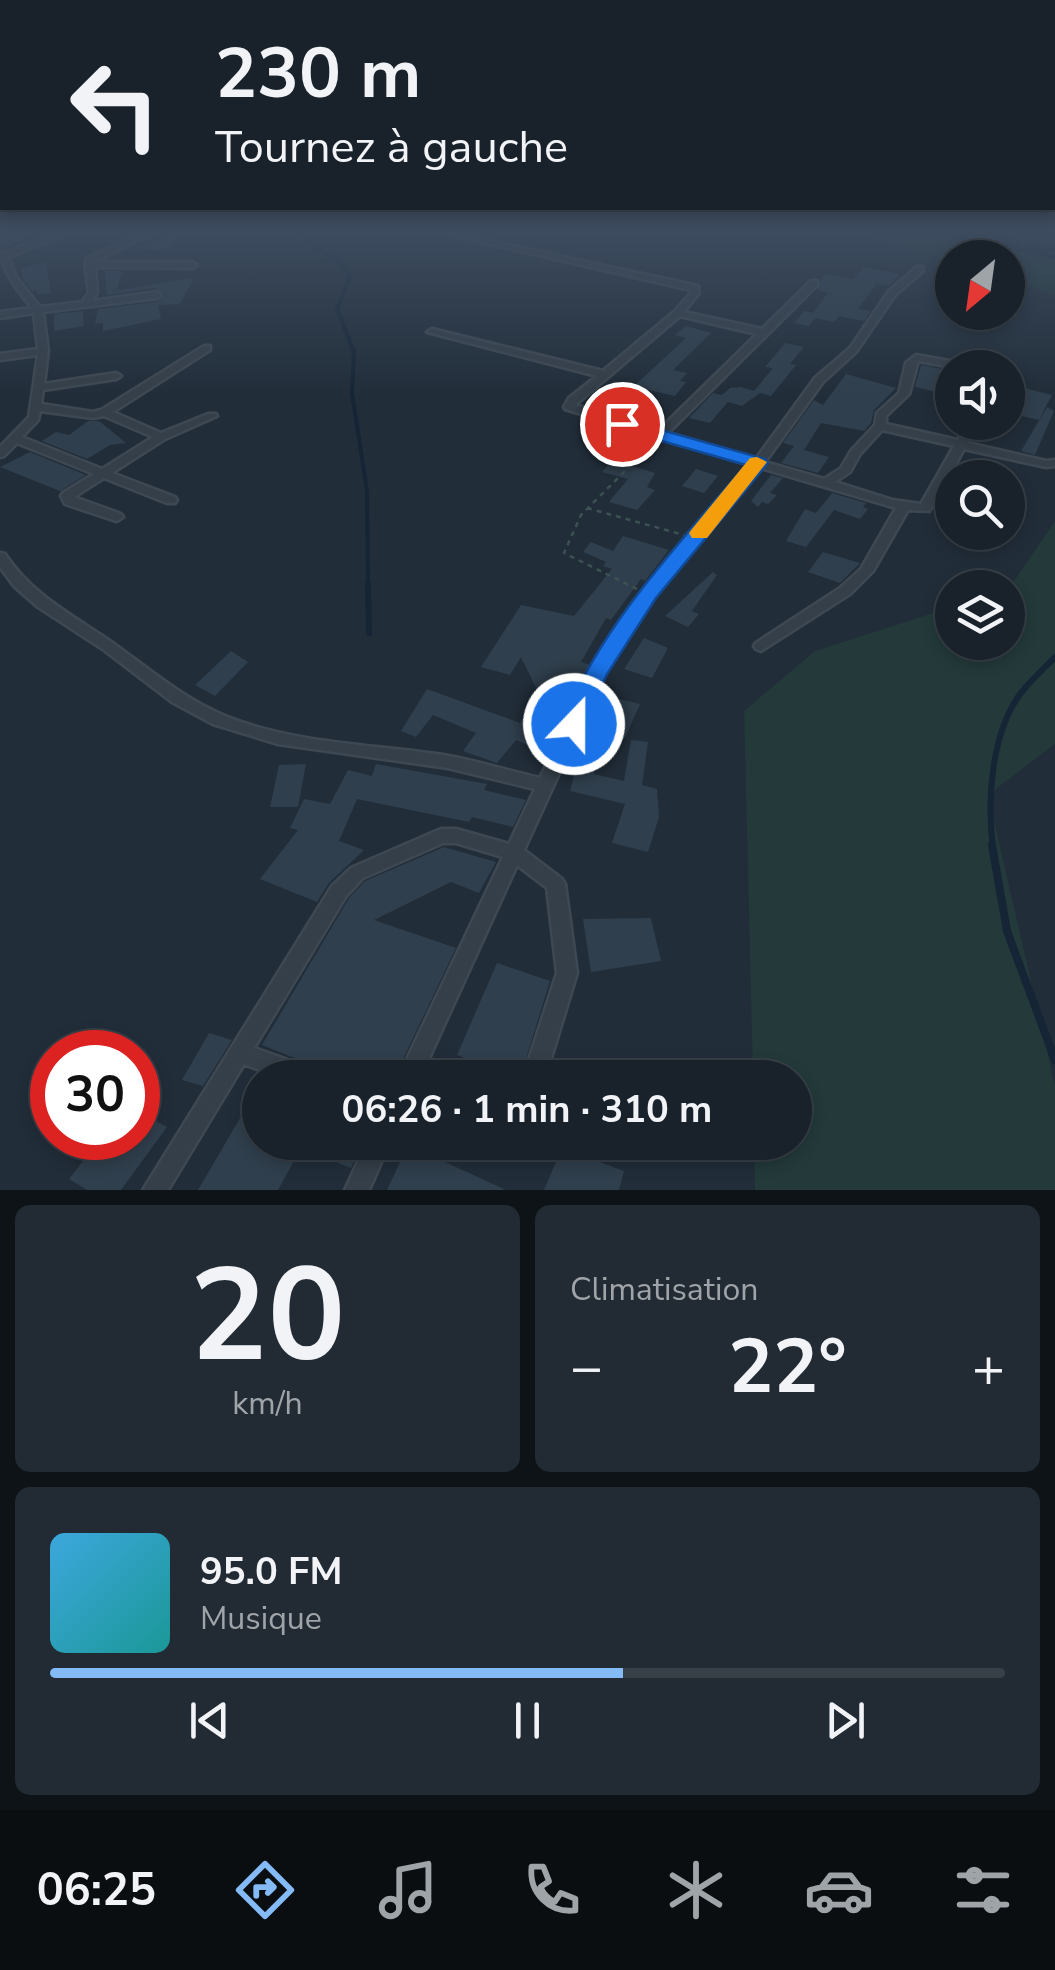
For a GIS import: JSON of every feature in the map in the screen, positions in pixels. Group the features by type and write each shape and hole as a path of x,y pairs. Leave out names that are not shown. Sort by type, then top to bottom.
{"street":[{"path":"0,454 34,418 43,351 38,310 18,286"},
{"path":"86,304 94,286"},
{"path":"684,286 695,288 696,293 678,313 573,400 569,408 902,507 925,508 964,440"},
{"path":"660,435 811,286"},
{"path":"418,1060 595,673 648,594 758,463 819,380 853,350 901,286"},
{"path":"0,315 157,295"},
{"path":"678,313 762,332"},
{"path":"432,332 605,375"},
{"path":"36,408 92,415 104,412 207,348"},
{"path":"0,357 43,351"},
{"path":"825,483 846,470 855,452 880,426 881,415 904,394 911,363 916,358 935,361"},
{"path":"36,388 116,376"},
{"path":"104,412 161,437"},
{"path":"118,516 69,501 67,496 161,437 212,416"},
{"path":"880,426 1046,464 1055,462"},
{"path":"17,439 171,500"},
{"path":"761,646 856,581 866,571 902,507"},
{"path":"0,557 12,579 42,604 188,705 223,721 298,744 436,760 545,785"},
{"path":"155,1190 339,891 357,873 441,836 456,836 516,853 556,884 567,973 540,1060"},
{"path":"240,1052 262,1060"},
{"path":"357,1190 371,1160"}],"path":[{"path":"648,594 564,552 572,530 587,508 660,435"},
{"path":"587,508 695,539"}],"green space":[{"path":"1025,286 1055,286 1055,295"},
{"path":"1055,521 1055,744 988,795 1055,1085 1055,1190 755,1190 754,1160 812,1160 812,1060 753,1060 744,711 815,651 935,612 935,660 1025,660 1025,570 1022,570"}],"building":[{"path":"28,286 50,286 51,293 37,294 37,290 32,291"},
{"path":"106,286 118,286 117,290 190,286 180,304 158,305 161,319 103,331 103,323 95,324 98,309 157,302 165,295 156,288 107,295"},
{"path":"819,286 876,286 858,309 871,311 864,321 839,316 834,322 815,318 809,326 794,323 804,311 813,313 828,293 817,290"},
{"path":"83,311 84,326 54,331 54,314"},
{"path":"686,326 711,333 673,370 687,373 680,381 686,382 675,396 649,390 637,402 621,398 686,338 675,335"},
{"path":"785,343 804,347 790,364 796,365 771,396 760,393 742,406 728,402 710,423 689,418 713,393 722,395 730,388 741,387 754,391 773,368 765,367"},
{"path":"921,365 935,368 935,392 915,387"},
{"path":"846,374 896,388 874,410 864,431 821,423 804,450 829,457 818,473 781,463 794,446 783,443 814,400 823,405"},
{"path":"1025,388 1052,395 1039,420 1025,417"},
{"path":"1047,407 1054,411 1035,455 1021,451"},
{"path":"88,421 99,421 126,443 110,445 87,459 42,441 56,432 69,435"},
{"path":"621,451 635,454 626,464 655,473 647,487 655,490 637,510 609,502 628,479 602,472"},
{"path":"30,452 86,475 60,491 0,467"},
{"path":"696,469 718,476 704,493 682,486"},
{"path":"771,475 783,478 770,493 777,495 758,507 751,501"},
{"path":"832,493 866,503 863,507 868,509 860,519 834,510 806,547 786,541 805,509 816,513"},
{"path":"623,536 669,550 645,581 641,579 611,620 606,618 581,662 590,665 556,737 542,752 516,740 497,763 463,751 476,733 433,715 416,737 401,731 427,689 520,723 538,692 521,657 510,675 481,667 521,605 574,616 612,569 603,566 606,562 583,552 591,542 613,551"},
{"path":"823,552 860,563 840,583 808,572"},
{"path":"713,572 717,575 692,611 699,614 688,627 665,616"},
{"path":"644,638 668,648 652,678 624,669"},
{"path":"231,651 248,662 215,696 195,685"},
{"path":"607,696 640,704 625,738 592,729"},
{"path":"631,740 648,742 642,785 657,789 659,817 648,852 612,843 625,804 570,791 577,763 595,765 594,774 624,781"},
{"path":"306,764 298,807 270,807 279,765"},
{"path":"376,764 487,784 484,790 526,800 513,827 357,799 339,841 364,850 329,883 317,902 260,879 298,830 290,828 304,799 330,804 348,770 372,776"},
{"path":"444,847 496,862 479,893 451,882 374,920 456,948 403,1060 300,1060 262,1045 349,898 365,881"},
{"path":"651,918 661,961 591,972 583,919"},
{"path":"497,963 550,981 526,1060 470,1060 457,1055"},
{"path":"209,1033 232,1040 203,1086 182,1080"},
{"path":"242,1115 242,1160 294,1160 278,1190 198,1190"},
{"path":"84,1160 143,1160 121,1190 87,1190 69,1179"},
{"path":"331,1160 355,1160 351,1168"},
{"path":"401,1160 441,1160 506,1190 387,1190"},
{"path":"557,1160 594,1160 624,1171 619,1190 544,1190"}],"waterway":[{"path":"346,286 337,309 354,352 352,393 367,491 368,585"},
{"path":"368,583 369,633"},
{"path":"993,848 991,790 1002,731 1018,697 1055,657"},
{"path":"992,845 1007,931 1055,1060"}],"slow traffic":[{"path":"700,533 757,462"}],"route":[{"path":"574,724 607,652 648,594 758,463 622,424"}]}
